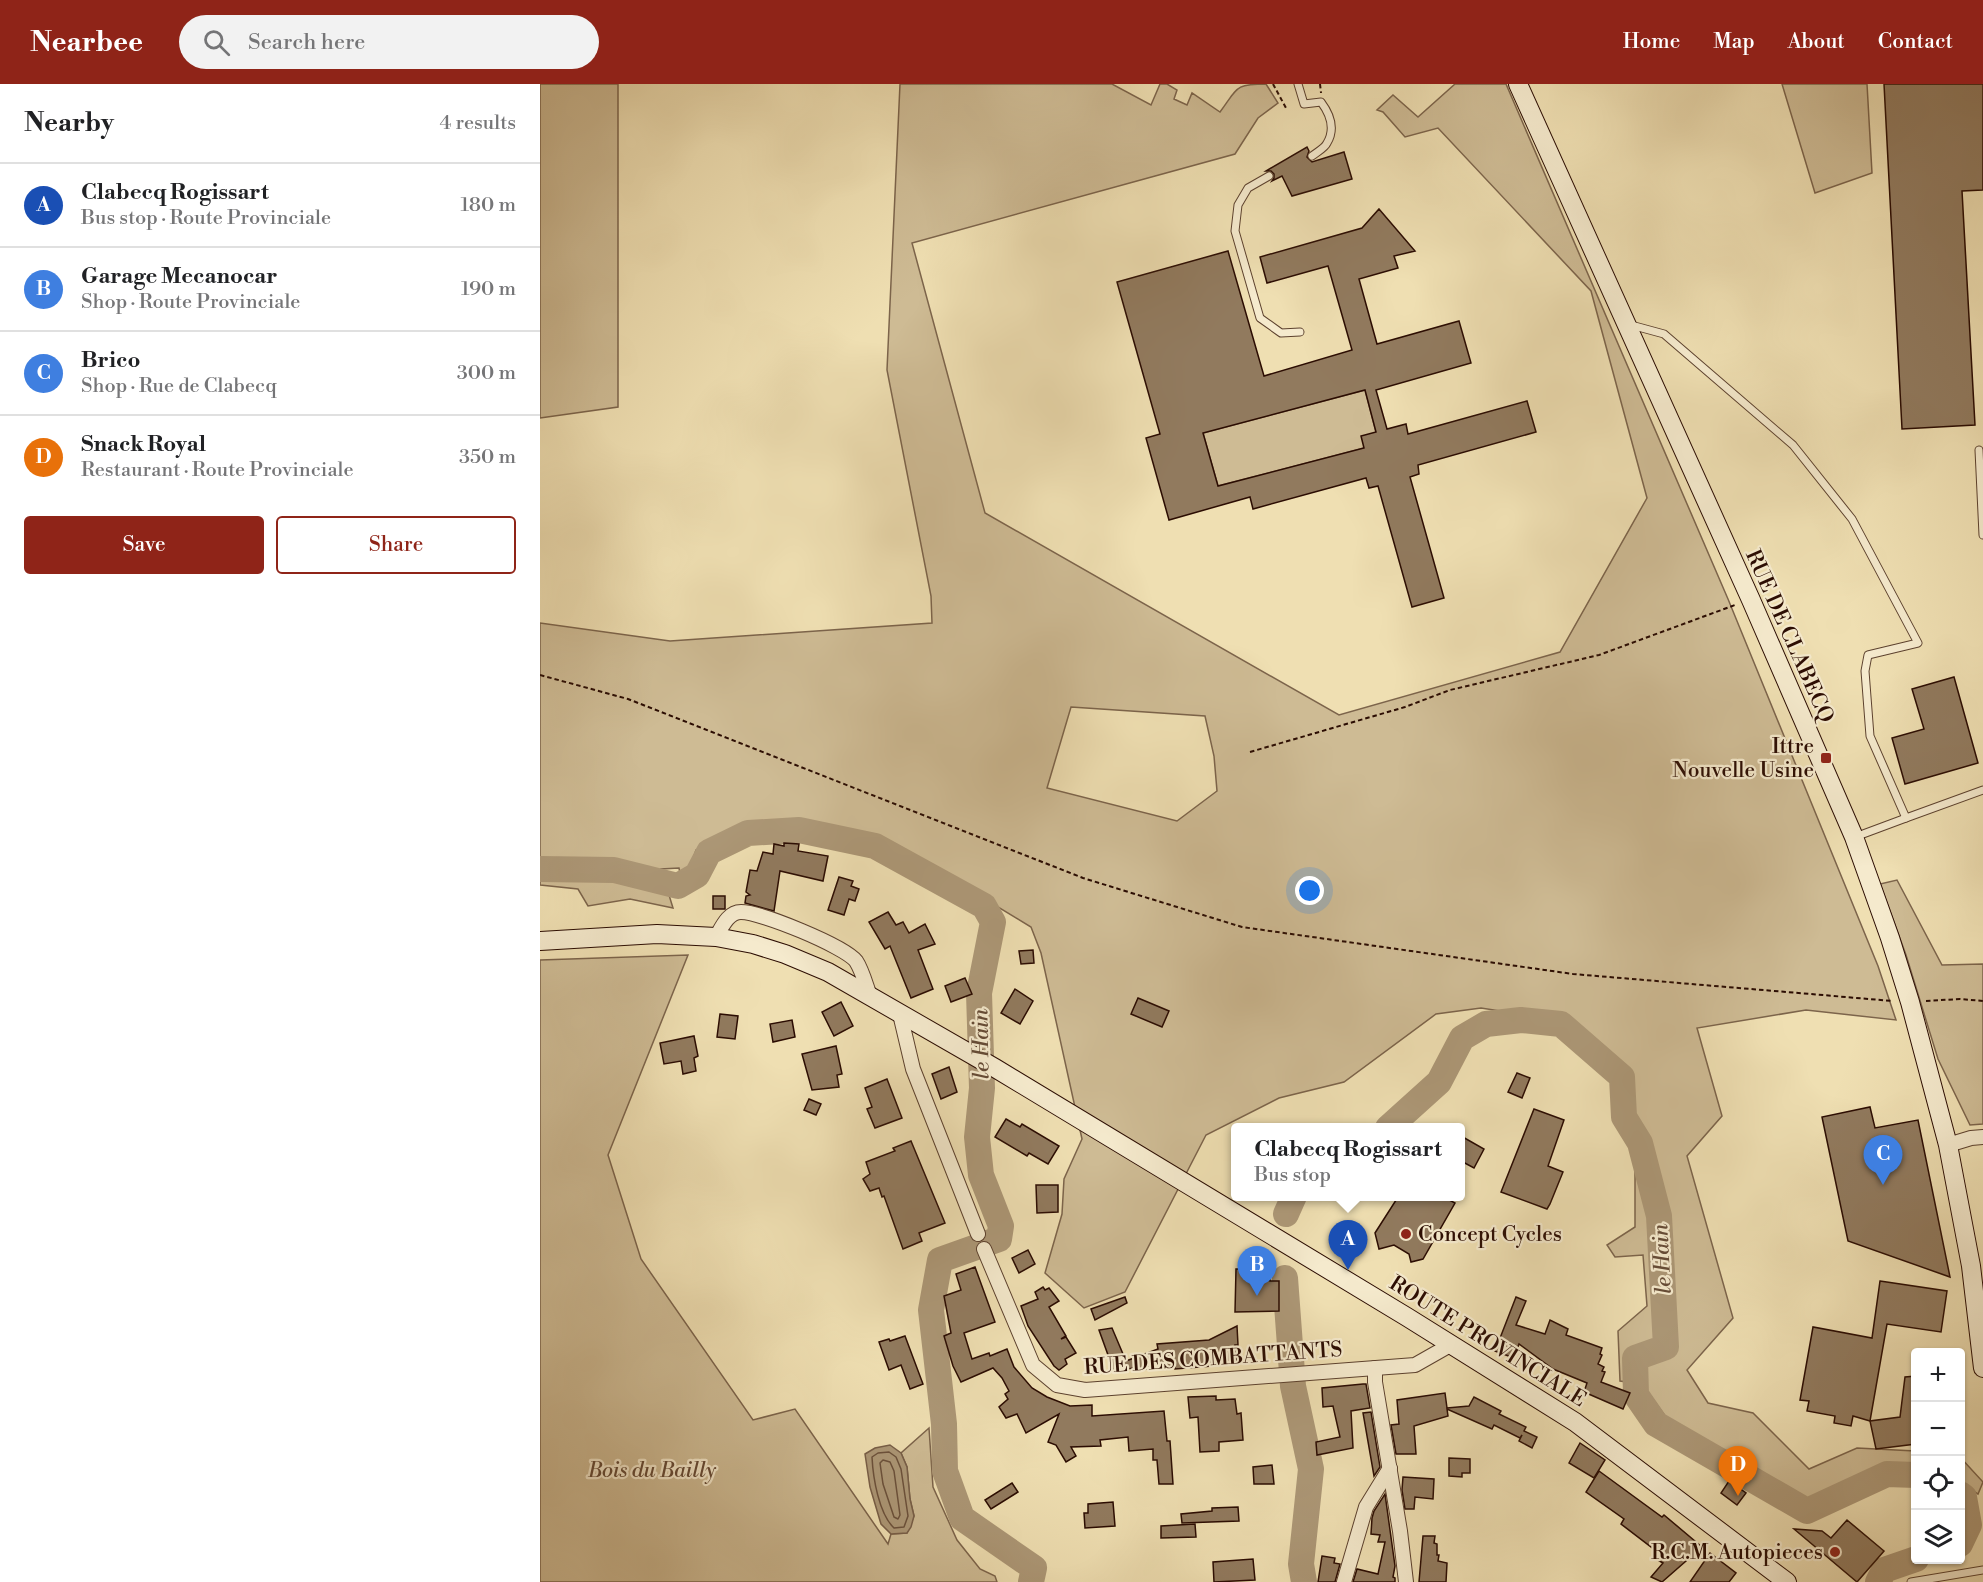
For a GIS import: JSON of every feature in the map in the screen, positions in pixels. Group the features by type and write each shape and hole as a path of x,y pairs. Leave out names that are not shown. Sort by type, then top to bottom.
{"main road":[{"name":"RUE DE CLABECQ","path":"1518,84 1751,600 1854,837 1910,1002 1948,1145 1971,1266 1983,1368"},
{"name":"ROUTE PROVINCIALE","path":"540,941 657,934 716,937 753,944 785,954 828,972 995,1068 1452,1344 1575,1422 1787,1582"}],"street":[{"path":"716,937 729,917 740,912 784,924 839,950 855,961 870,996"},
{"path":"900,1014 913,1069 978,1234"},
{"path":"1948,1145 1983,1137"},
{"name":"RUE DES COMBATTANTS","path":"984,1250 1033,1365 1057,1385 1085,1390 1415,1365 1452,1344"},
{"path":"1375,1368 1375,1382 1406,1582"},
{"path":"1344,1582 1366,1507 1390,1468"}],"lane":[{"path":"1298,84 1304,104 1321,102 1332,124 1327,144 1312,156"},
{"path":"1269,176 1248,188 1238,205 1235,231 1260,318 1281,333 1300,332"},
{"path":"1626,324 1664,334 1793,446 1852,519 1918,643 1868,655 1865,671 1870,736 1906,818"},
{"path":"1979,450 1983,536"},
{"path":"1854,837 1983,790"},
{"path":"1911,1582 1983,1570"}],"path":[{"path":"1273,84 1286,108"},
{"path":"1250,752 1405,707 1450,690 1599,655 1751,600"},
{"path":"540,675 628,699 1083,878 1242,927 1573,974 1910,1002 1960,999 1983,1001"}],"green space":[{"path":"540,84 618,84 618,407 540,418"},
{"path":"900,84 1112,84 1151,105 1160,84 1167,84 1177,90 1174,99 1187,105 1192,93 1220,112 1238,89 1248,85 1266,84 1278,103 1258,118 1235,154 912,243 985,513 1339,715 1560,652 1647,498 1591,291 1438,128 1405,137 1383,112 1377,110 1393,95 1418,117 1455,84 1506,84 1728,599 1878,966 1896,1020 1806,1010 1697,1028 1722,1116 1687,1156 1733,1318 1687,1370 1708,1403 1753,1413 1809,1469 1857,1448 1911,1451 1911,1470 1889,1469 1819,1508 1765,1488 1668,1420 1642,1384 1620,1381 1618,1331 1647,1306 1643,1255 1615,1257 1607,1245 1635,1227 1635,1163 1649,1138 1634,1125 1630,1084 1615,1058 1577,1023 1481,1008 1436,1014 1344,1082 1279,1098 1206,1135 1125,1292 1084,1308 1045,1273 1062,1214 1064,1179 1082,1139 1041,953 1031,927 914,856 758,823 696,850 683,889 679,868 661,869 673,908 630,899 588,906 578,889 540,885 540,623 670,641 932,623 931,596 887,370","holes":["1071,707 1205,716 1214,756 1217,791 1177,821 1047,788"]},
{"path":"1782,84 1867,84 1872,173 1815,193"},
{"path":"1365,390 1376,432 1364,448 1218,486 1203,433"},
{"path":"1897,880 1942,965 1983,964 1983,1124 1970,1125 1938,1059 1906,955 1880,884"},
{"name":"Bois du Bailly","path":"688,955 608,1155 641,1259 753,1420 795,1409 888,1544 891,1534 907,1533 914,1516 907,1467 901,1453 929,1428 933,1487 957,1540 980,1569 995,1576 997,1582 540,1582 540,960"},
{"path":"1965,1462 1983,1482 1978,1494 1965,1485"}],"water":[{"path":"890,1445 901,1453 907,1467 914,1516 907,1533 891,1534 881,1524 870,1487 865,1454 875,1448"}],"building":[{"path":"1884,84 1983,84 1983,190 1962,191 1975,425 1902,429"},
{"path":"1307,147 1309,151 1307,157 1312,162 1344,152 1352,179 1292,196 1282,176 1272,181 1274,174 1266,171"},
{"path":"1379,209 1415,251 1394,256 1398,268 1359,279 1377,344 1459,321 1471,363 1376,390 1387,429 1406,424 1408,434 1527,401 1536,432 1418,465 1419,474 1410,477 1444,598 1412,607 1378,486 1369,488 1366,478 1253,509 1250,497 1169,520 1146,438 1160,434 1117,282 1228,251 1264,376 1352,350 1328,266 1267,283 1260,257 1362,228","holes":["1365,390 1376,432 1361,436 1364,448 1218,486 1203,433"]},
{"path":"1954,677 1978,763 1905,784 1892,738 1924,729 1912,689"},
{"path":"784,843 799,844 798,851 828,856 823,881 780,871 774,911 745,903 746,896 750,895 746,892 750,870 757,871 763,852 773,854 774,844 784,846"},
{"path":"839,877 853,881 851,886 859,889 855,901 849,899 844,915 828,910"},
{"path":"713,896 725,896 725,909 713,909"},
{"path":"888,912 896,925 903,922 909,933 925,924 935,944 918,950 933,989 911,998 890,946 885,949 869,922"},
{"path":"1033,950 1034,963 1021,964 1019,951"},
{"path":"965,978 972,994 951,1002 945,986"},
{"path":"1015,989 1033,1001 1020,1024 1001,1013"},
{"path":"1138,998 1169,1011 1162,1027 1131,1014"},
{"path":"841,1002 853,1026 834,1036 822,1012"},
{"path":"720,1014 738,1016 735,1039 717,1037"},
{"path":"792,1020 795,1037 773,1042 770,1024"},
{"path":"694,1036 698,1056 694,1058 696,1071 683,1074 681,1061 664,1064 660,1043"},
{"path":"836,1046 842,1074 837,1075 839,1087 812,1090 802,1054"},
{"path":"949,1067 957,1092 941,1099 932,1074"},
{"path":"1517,1073 1530,1078 1522,1098 1508,1092"},
{"path":"887,1079 902,1118 875,1128 867,1109 872,1107 865,1088"},
{"path":"809,1099 821,1104 816,1115 804,1110"},
{"path":"1870,1107 1875,1128 1918,1120 1950,1277 1848,1241 1822,1117"},
{"path":"1534,1109 1564,1120 1548,1166 1563,1172 1547,1209 1501,1192"},
{"path":"1006,1119 1020,1127 1022,1124 1059,1146 1048,1164 1029,1153 1027,1156 995,1137"},
{"path":"1465,1138 1484,1149 1474,1168 1465,1163"},
{"path":"911,1141 945,1223 919,1233 922,1241 903,1249 884,1196 882,1197 879,1188 870,1191 863,1179 870,1174 866,1162 895,1151 893,1148"},
{"path":"1036,1185 1058,1185 1058,1212 1037,1213"},
{"path":"1395,1201 1451,1201 1455,1203 1423,1259 1411,1262 1409,1254 1394,1245 1379,1249 1375,1233"},
{"path":"1028,1250 1035,1264 1019,1273 1012,1258"},
{"path":"975,1267 995,1322 964,1333 972,1359 989,1353 990,1356 1007,1349 1014,1367 1032,1388 1070,1406 1092,1405 1092,1416 1164,1411 1167,1441 1170,1441 1173,1484 1159,1484 1157,1460 1153,1460 1153,1449 1129,1451 1128,1437 1100,1440 1101,1446 1071,1447 1076,1456 1066,1462 1056,1445 1048,1442 1059,1414 1026,1433 1017,1414 1006,1418 999,1407 1008,1399 1005,1394 1009,1391 993,1368 961,1382 953,1366 944,1336 951,1333 944,1296 961,1290 956,1274"},
{"path":"1236,1269 1270,1269 1270,1281 1279,1281 1279,1311 1235,1312"},
{"path":"1880,1281 1947,1291 1941,1332 1887,1324 1870,1421 1853,1416 1851,1426 1834,1423 1835,1416 1807,1411 1809,1401 1800,1400 1813,1327 1872,1338"},
{"path":"1043,1287 1045,1290 1049,1288 1059,1301 1049,1307 1066,1336 1061,1339 1066,1337 1076,1353 1065,1359 1067,1364 1059,1370 1028,1326 1021,1306 1038,1299 1035,1292"},
{"path":"1125,1297 1127,1303 1095,1320 1091,1309"},
{"path":"1516,1297 1526,1301 1516,1325 1545,1334 1550,1320 1568,1329 1566,1335 1602,1348 1598,1364 1604,1367 1602,1371 1605,1372 1601,1382 1630,1393 1623,1409 1584,1392 1587,1383 1553,1369 1519,1344 1514,1358 1495,1351"},
{"path":"1237,1326 1238,1345 1235,1345 1237,1364 1175,1369 1175,1366 1135,1371 1134,1368 1112,1371 1099,1330 1112,1328 1126,1361 1158,1349 1157,1344 1209,1340"},
{"path":"905,1336 923,1384 910,1389 901,1365 889,1370 879,1342"},
{"path":"1911,1376 1911,1445 1876,1449 1870,1421 1900,1417 1905,1377"},
{"path":"1366,1384 1370,1408 1351,1411 1353,1448 1317,1455 1316,1442 1340,1437 1333,1406 1323,1407 1322,1388"},
{"path":"1445,1393 1447,1408 1469,1406 1474,1397 1501,1411 1499,1414 1526,1427 1524,1431 1537,1437 1532,1448 1519,1441 1522,1435 1520,1438 1494,1425 1492,1429 1447,1409 1448,1416 1414,1426 1416,1454 1396,1454 1391,1425 1399,1424 1397,1400"},
{"path":"1216,1396 1216,1400 1235,1399 1237,1414 1241,1413 1243,1440 1219,1442 1219,1451 1200,1452 1198,1417 1190,1418 1188,1397"},
{"path":"1371,1412 1380,1467 1374,1476 1363,1413"},
{"path":"1580,1443 1605,1460 1594,1478 1569,1463"},
{"path":"1449,1458 1470,1459 1470,1473 1462,1473 1462,1477 1449,1476"},
{"path":"1272,1465 1274,1484 1254,1484 1253,1467"},
{"path":"1599,1471 1662,1517 1664,1515 1702,1547 1662,1582 1651,1577 1663,1563 1656,1559 1660,1554 1621,1524 1624,1519 1586,1492"},
{"path":"1403,1477 1434,1479 1433,1499 1415,1497 1414,1509 1405,1509 1402,1490"},
{"path":"1729,1481 1746,1493 1737,1505 1721,1493"},
{"path":"1012,1483 1018,1492 991,1509 985,1500"},
{"path":"1385,1494 1395,1566 1393,1577 1395,1582 1353,1582 1357,1569 1378,1574 1385,1542 1378,1542 1380,1535 1371,1534 1372,1518"},
{"path":"1113,1502 1115,1526 1085,1528 1084,1513 1088,1513 1088,1504"},
{"path":"1238,1507 1239,1521 1182,1523 1181,1514 1212,1511 1212,1508"},
{"path":"1847,1520 1884,1551 1857,1582 1794,1529 1822,1531 1831,1538"},
{"path":"1195,1524 1196,1537 1161,1538 1161,1526"},
{"path":"1423,1536 1435,1536 1434,1543 1437,1544 1438,1561 1447,1563 1446,1582 1419,1582"},
{"path":"1710,1553 1736,1573 1729,1582 1690,1582"},
{"path":"1322,1556 1335,1558 1334,1563 1340,1564 1335,1582 1318,1582"},
{"path":"1253,1559 1255,1580 1214,1582 1213,1562"}],"waterway":[{"name":"le Hain","path":"540,869 614,870 678,886 697,875 709,852 748,833 799,830 875,846 984,906 993,922 979,993 982,1088 977,1137 981,1175 1001,1226 999,1239 940,1260 931,1310 944,1424 945,1471 962,1518 1034,1568 1031,1582"},
{"name":"le Hain","path":"1394,1123 1439,1082 1462,1038 1486,1024 1521,1020 1561,1024 1622,1077 1624,1117 1640,1143 1659,1216 1666,1347 1635,1358 1636,1395 1656,1424 1807,1511 1887,1474 1911,1475"},
{"path":"1286,1214 1292,1201"},
{"name":"le Hain","path":"1285,1278 1293,1386 1311,1469 1301,1564 1304,1582"},
{"name":"le Hain","path":"1965,1503 1969,1525 1965,1533"},
{"name":"le Hain","path":"1878,1582 1884,1570 1911,1561"}],"place":[{"name":"Ittre Nouvelle Usine","path":"1826,758"},
{"name":"Brico","path":"1883,1185"},
{"name":"Concept Cycles","path":"1406,1234"},
{"name":"Clabecq Rogissart","path":"1348,1270"},
{"name":"Garage Mecanocar","path":"1257,1296"},
{"name":"Snack Royal","path":"1738,1496"},
{"name":"R.C.M. Autopieces","path":"1835,1552"}]}
